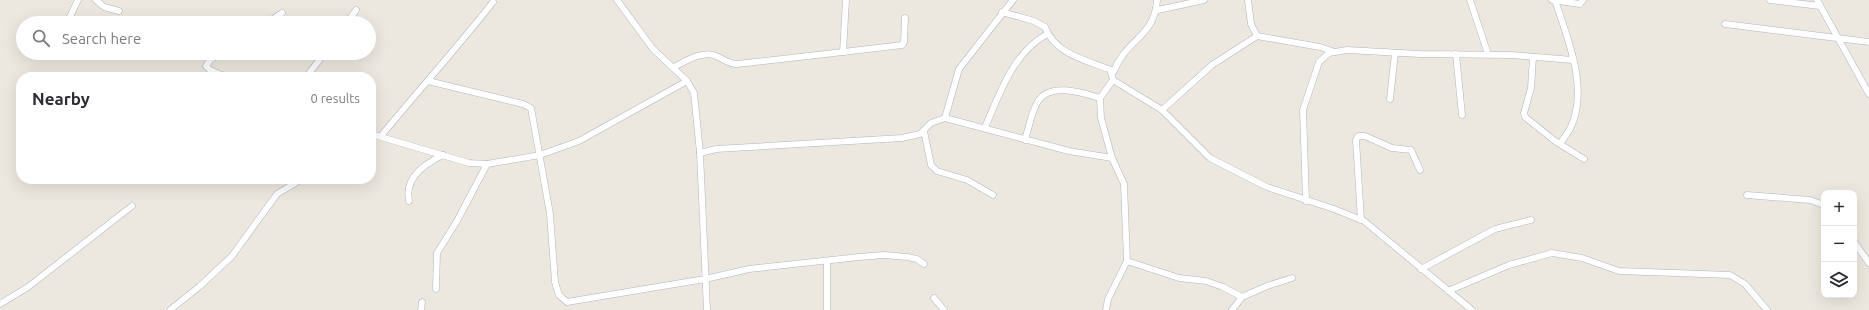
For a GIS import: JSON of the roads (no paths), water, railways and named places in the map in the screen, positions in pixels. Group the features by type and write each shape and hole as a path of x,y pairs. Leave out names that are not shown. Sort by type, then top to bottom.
{"street":[{"path":"70,16 78,0"},
{"path":"96,0 104,7 119,11"},
{"path":"618,0 653,49 687,80 694,93 700,153 707,310"},
{"path":"843,52 846,0"},
{"path":"945,118 953,98 956,75 959,69 1002,12 1013,0"},
{"path":"1157,0 1158,10 1153,25 1116,61 1114,71 1111,72 1113,80 1162,110 1210,158 1220,164 1267,187 1361,220 1472,310"},
{"path":"1158,10 1204,0"},
{"path":"1248,0 1248,14 1254,32 1257,36"},
{"path":"1470,0 1488,54"},
{"path":"1552,0 1581,4 1583,0"},
{"path":"1555,0 1573,60 1578,106 1574,121 1566,137 1560,144"},
{"path":"1770,0 1820,6"},
{"path":"1817,0 1869,94"},
{"path":"381,136 457,48 493,2"},
{"path":"352,16 356,10"},
{"path":"1002,12 1034,21 1045,27 1049,38 1065,52 1114,71"},
{"path":"278,16 282,13"},
{"path":"674,67 698,57 712,54 717,55 725,63 737,64 902,45 904,42 905,18"},
{"path":"1725,24 1869,42"},
{"path":"985,127 1011,69 1036,38 1047,34"},
{"path":"1162,110 1212,64 1257,36 1320,47 1332,51 1347,50 1395,53 1488,54 1573,60"},
{"path":"1306,201 1303,110 1310,85 1319,62 1323,57 1332,51"},
{"path":"1390,100 1395,53"},
{"path":"1456,54 1462,115"},
{"path":"1533,57 1531,88 1524,113 1525,117 1560,144 1584,159"},
{"path":"210,60 206,66 215,72"},
{"path":"310,72 319,60"},
{"path":"376,135 469,163 487,164 540,155 598,132 687,80"},
{"path":"1106,310 1108,299 1127,261 1124,184 1112,158 1100,118 1100,98 1113,80"},
{"path":"428,81 523,104 531,108 550,214 555,282 559,295 567,302 705,279 724,273 866,256 905,257 917,259 924,264"},
{"path":"1025,140 1040,99 1047,95 1057,91 1079,91 1100,98"},
{"path":"700,153 716,149 902,138 920,134 931,123 945,118 985,127 1025,140 1068,151 1089,153 1112,158"},
{"path":"924,131 931,165 937,171 967,180 993,195"},
{"path":"1361,220 1356,140 1358,136 1366,136 1392,148 1411,150 1420,170"},
{"path":"409,200 407,188 421,168 428,162 443,155"},
{"path":"436,289 437,253 458,222 487,164"},
{"path":"170,310 200,286 232,256 246,239 277,194 294,184"},
{"path":"1747,195 1810,200 1821,204"},
{"path":"0,304 28,287 132,206"},
{"path":"1421,269 1495,229 1531,220"},
{"path":"1857,246 1869,263"},
{"path":"1448,291 1509,265 1554,253 1582,258 1619,271 1730,275 1745,284 1767,310"},
{"path":"827,261 827,310"},
{"path":"1127,261 1178,278 1206,281 1223,287 1242,298"},
{"path":"1232,310 1242,298 1267,286 1292,278"},
{"path":"934,298 944,310"},
{"path":"421,310 422,302"}]}
